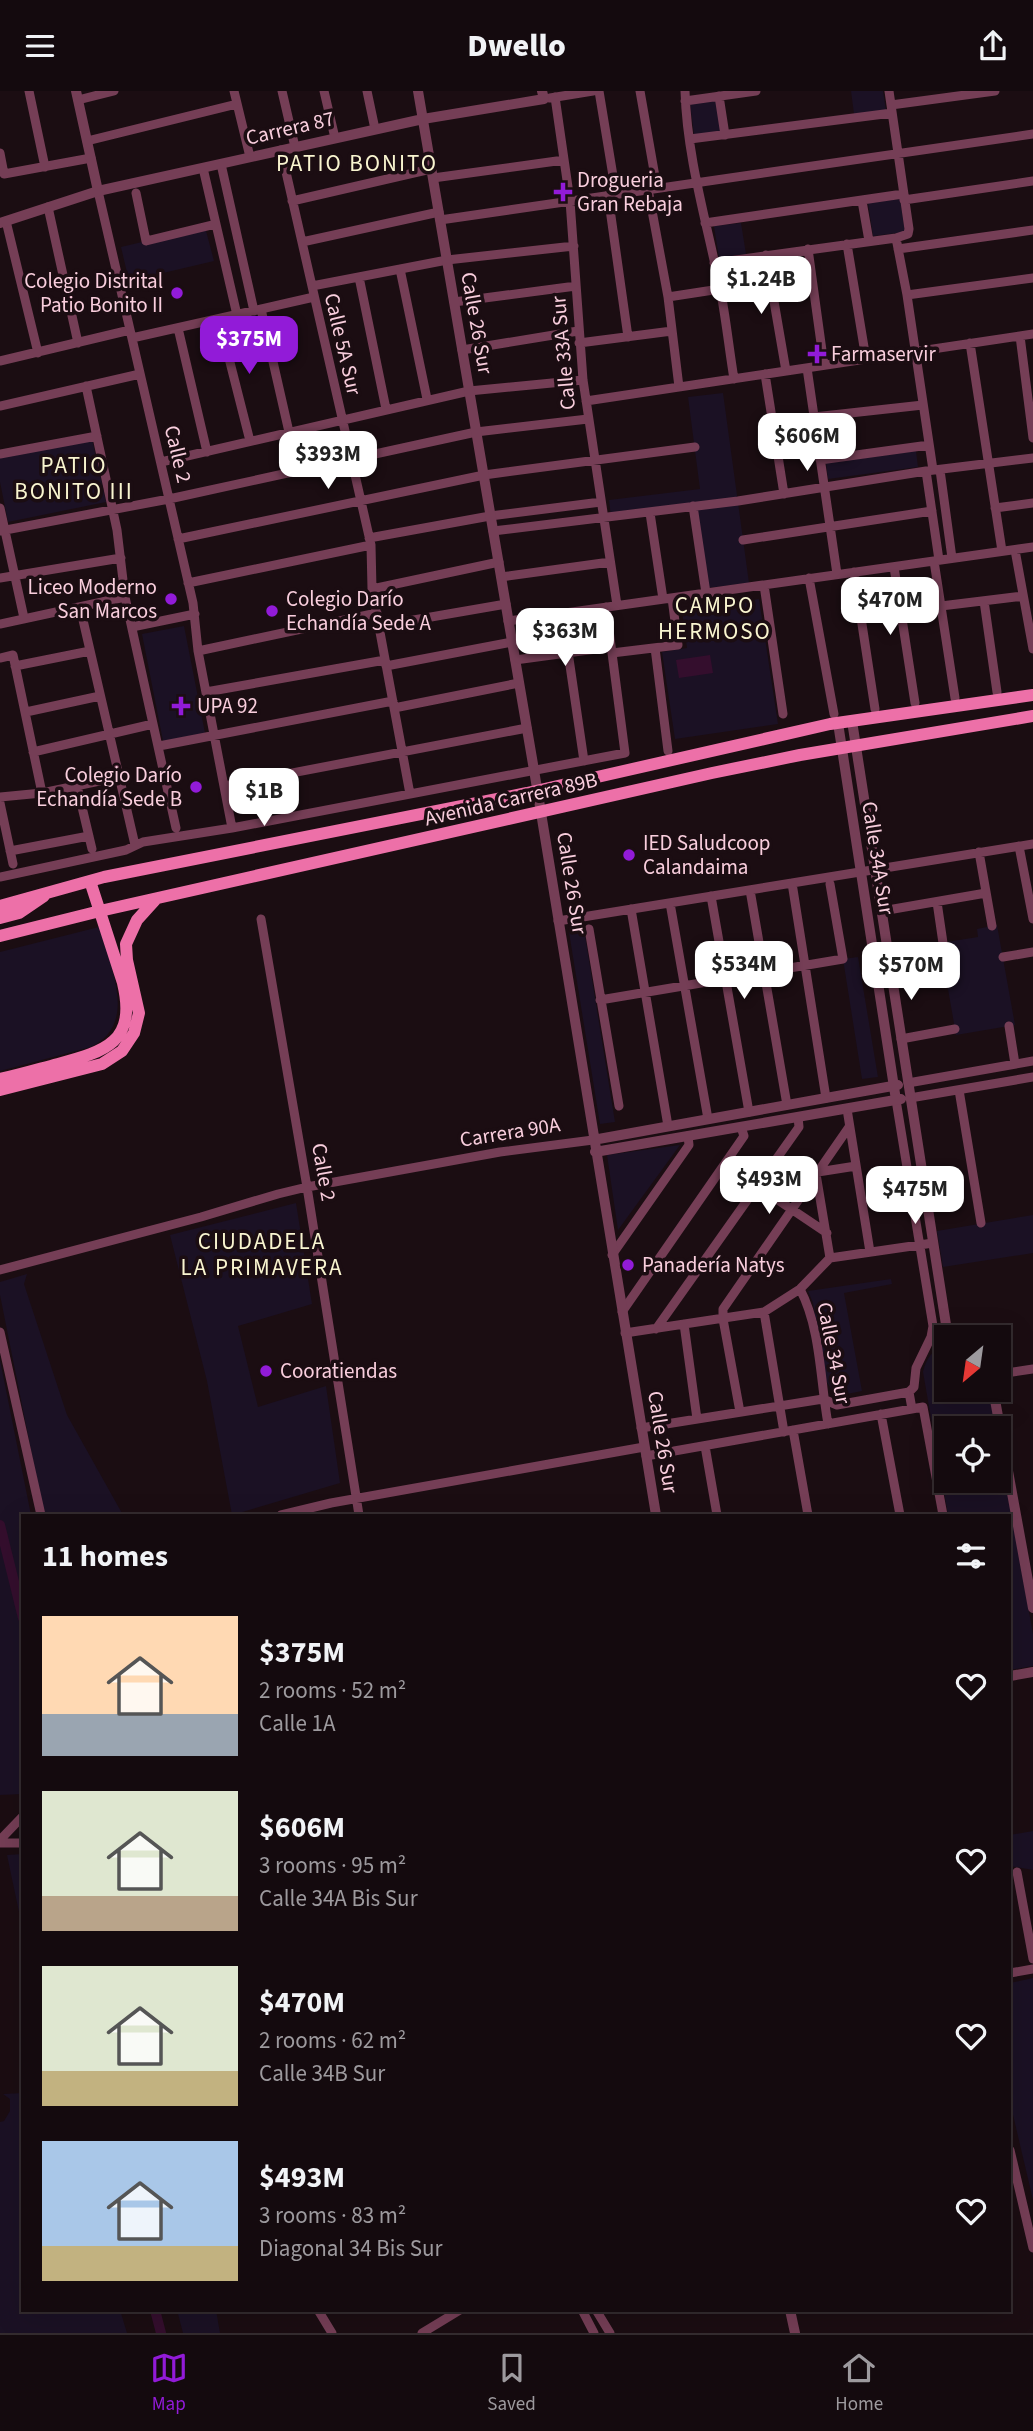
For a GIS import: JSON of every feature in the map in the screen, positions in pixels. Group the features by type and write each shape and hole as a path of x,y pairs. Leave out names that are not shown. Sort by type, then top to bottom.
{"main road":[{"name":"Avenida Carrera 89B","path":"0,906 90,881 537,791 836,719 852,721 1033,695"},
{"name":"Avenida Carrera 89B","path":"0,936 712,773 856,745 1033,716"},
{"path":"0,1079 93,1054 112,1044 125,1025 127,1000 90,881"},
{"path":"0,918 30,907 49,892"},
{"path":"0,1090 102,1064 122,1051 134,1033 139,1013 126,944 137,920 157,898"}],"street":[{"path":"29,91 45,167"},
{"path":"77,95 114,91"},
{"path":"234,91 250,157"},
{"path":"282,91 295,147"},
{"path":"324,91 335,138"},
{"path":"367,91 375,129"},
{"name":"Calle 26 Sur","path":"418,91 527,728 656,1514"},
{"name":"Carrera 87","path":"3,222 98,191 423,118 547,96 593,91"},
{"path":"599,91 628,337"},
{"path":"640,91 679,387"},
{"path":"734,379 720,289 697,182 685,96 719,96 756,91"},
{"path":"714,263 908,234 889,91"},
{"path":"690,139 995,91"},
{"name":"Calle 2","path":"77,95 195,614 198,651 232,828"},
{"name":"Calle 33A Sur","path":"547,96 564,160 570,201 583,380 617,605"},
{"path":"719,96 725,135"},
{"path":"88,141 237,104"},
{"path":"302,241 440,216 570,201 1033,134"},
{"name":"Calle 5A Sur","path":"281,150 370,541 372,589 410,794"},
{"path":"0,153 2,168 45,167 91,158"},
{"path":"292,201 432,174 564,160"},
{"path":"220,164 289,432"},
{"path":"203,168 237,314"},
{"path":"705,223 1033,181"},
{"path":"136,193 146,241 216,224"},
{"path":"862,201 869,241"},
{"path":"48,207 78,343"},
{"path":"3,222 38,353"},
{"path":"898,249 1033,230"},
{"path":"896,237 933,470 952,558"},
{"path":"847,244 866,359"},
{"path":"312,286 447,260 574,246"},
{"path":"808,249 824,365"},
{"path":"766,255 786,371"},
{"path":"400,269 427,399"},
{"path":"359,277 386,409"},
{"path":"907,295 1033,278"},
{"path":"454,302 576,286"},
{"path":"668,297 720,289"},
{"path":"0,361 78,343 178,328 314,297"},
{"path":"219,319 250,442"},
{"path":"178,328 206,452"},
{"path":"462,350 578,331"},
{"path":"579,343 672,331"},
{"path":"586,401 1033,334"},
{"path":"1020,336 1033,438"},
{"path":"970,343 1002,551"},
{"path":"807,368 837,575"},
{"path":"0,406 140,374"},
{"path":"765,374 784,494"},
{"path":"160,462 427,399 469,391 583,380"},
{"path":"86,386 112,509 125,597 176,828"},
{"path":"814,417 923,405"},
{"path":"2,530 169,499 476,432 588,419"},
{"path":"0,454 97,436"},
{"path":"820,460 929,445"},
{"path":"178,539 484,475 695,447"},
{"path":"493,531 650,513 933,470 1033,458"},
{"path":"933,470 932,511 940,606 955,698"},
{"path":"188,583 491,516 601,502"},
{"path":"995,508 1033,503"},
{"path":"692,506 706,593"},
{"path":"0,508 2,530 24,618"},
{"path":"743,540 932,511"},
{"path":"515,660 568,652 678,645 650,513"},
{"path":"508,621 1033,547"},
{"path":"1015,550 1033,649"},
{"path":"0,578 121,558"},
{"path":"372,589 499,562"},
{"path":"501,577 610,562"},
{"path":"894,566 915,703"},
{"path":"854,572 875,709"},
{"path":"809,578 836,719"},
{"path":"764,585 783,714"},
{"path":"940,606 1023,596"},
{"path":"0,624 125,597"},
{"path":"984,601 997,692"},
{"path":"379,626 506,604"},
{"path":"80,607 135,845"},
{"path":"0,877 126,850 143,842 232,828 625,753 606,607"},
{"path":"198,651 377,613"},
{"path":"132,627 195,614"},
{"path":"206,692 512,642"},
{"path":"655,648 668,751"},
{"path":"15,666 90,650"},
{"path":"568,652 584,761"},
{"path":"0,658 13,655 42,793"},
{"path":"159,746 519,683"},
{"path":"26,712 100,695"},
{"name":"Calle 34A Sur","path":"836,719 933,1332 916,1368 914,1387 909,1392 912,1409"},
{"path":"852,721 946,1325"},
{"path":"33,752 153,724"},
{"path":"224,786 527,728"},
{"path":"0,797 42,793 119,777"},
{"path":"77,786 92,849"},
{"path":"0,803 13,864"},
{"path":"10,851 89,836"},
{"path":"558,921 1033,843"},
{"path":"1020,846 1033,919"},
{"path":"979,852 992,926"},
{"path":"792,883 827,1098"},
{"path":"600,1000 843,959 830,884"},
{"path":"750,890 787,1105"},
{"path":"881,911 986,893"},
{"path":"711,896 748,1112"},
{"path":"937,902 943,943"},
{"path":"670,903 708,1119"},
{"path":"631,909 668,1126"},
{"name":"Calle 2","path":"261,919 359,1514"},
{"path":"589,929 619,1106"},
{"path":"1003,957 1033,952"},
{"path":"1009,1026 1015,1064"},
{"path":"901,1039 955,1029"},
{"name":"Carrera 90A","path":"0,1270 307,1187 500,1152 593,1140 1033,1061"},
{"path":"595,1153 1033,1077"},
{"path":"959,1090 981,1223"},
{"path":"846,1109 870,1252"},
{"path":"656,1329 799,1127 798,1117"},
{"path":"622,1312 744,1136 741,1127"},
{"path":"740,1412 723,1309 849,1127"},
{"path":"612,1255 689,1145 688,1136"},
{"path":"817,1173 856,1166"},
{"path":"817,1173 830,1258"},
{"path":"757,1187 827,1233"},
{"path":"625,1333 764,1312 800,1289 830,1258 933,1243"},
{"name":"Calle 34 Sur","path":"800,1289 808,1303 814,1328 828,1424"},
{"path":"764,1312 780,1406 789,1431 808,1514"},
{"path":"684,1324 697,1419"},
{"path":"0,1332 41,1514"},
{"path":"1012,1372 1033,1369"},
{"path":"641,1428 823,1399 837,1405 909,1392"},
{"path":"995,1402 1033,1608"},
{"path":"286,1514 356,1499 645,1451 705,1446 923,1407 943,1514"},
{"path":"881,1415 900,1514"},
{"path":"705,1446 717,1514"},
{"path":"1011,1677 1033,1672"},
{"path":"0,1842 21,1818"},
{"path":"0,1842 21,1843"},
{"path":"1017,1872 1033,1959"},
{"path":"1011,1973 1033,1969"},
{"path":"1011,2154 1033,2248"},
{"path":"319,2312 332,2333"},
{"path":"422,2333 457,2312"},
{"path":"583,2312 594,2333"},
{"path":"597,2312 610,2333"},
{"path":"790,2312 795,2333"}],"shaded area":[{"path":"851,91 883,91 886,110 854,114"},
{"path":"716,99 721,131 694,135 690,103"},
{"path":"900,199 905,232 873,236 868,203"},
{"path":"741,223 746,254 719,258 714,226"},
{"path":"205,227 214,261 129,281 121,247"},
{"path":"723,393 749,583 707,588 695,508 611,517 609,500 700,489 688,397"},
{"path":"92,439 106,502 8,522 0,482 0,458"},
{"path":"916,451 918,467 828,479 826,463"},
{"path":"759,599 778,724 675,739 662,652 687,648 682,611"},
{"path":"184,626 205,733 163,741 142,634"},
{"path":"710,655 713,673 679,678 676,660"},
{"path":"997,925 1015,1025 956,1035 940,943 978,937 977,929"},
{"path":"99,927 117,993 118,1009 114,1024 106,1037 91,1047 0,1071 0,952"},
{"path":"584,929 615,1122 600,1124 569,932"},
{"path":"858,957 878,1077 862,1079 843,959"},
{"path":"680,1145 618,1230 607,1155"},
{"path":"296,1203 312,1304 238,1326 258,1407 326,1386 340,1483 232,1514 207,1381 170,1235"},
{"path":"1033,1215 1033,1253 943,1267 937,1231"},
{"path":"27,1274 24,1284 67,1415 122,1514 44,1514 0,1295 0,1282"},
{"path":"891,1279 892,1284 844,1293 862,1391 842,1395 834,1393 825,1379 813,1303 808,1291"},
{"path":"934,1352 934,1402 991,1402 994,1416 934,1416 934,1435 923,1372"},
{"path":"0,1360 31,1514 21,1514 21,1794 0,1795"},
{"path":"944,1493 1008,1493 1033,1634 1033,1666 1011,1670 1011,1514 948,1514"},
{"path":"1033,1831 1033,1870 1011,1866 1011,1835"},
{"path":"21,1854 21,1922 7,1855"},
{"path":"1033,1978 1033,2200 1011,2106 1011,1983"},
{"path":"21,2093 21,2312 121,2312 127,2333 0,2333 0,2122 4,2121 10,2111 10,2099 3,2094"},
{"path":"178,2312 216,2312 220,2333 183,2333"}],"waterway":[{"path":"0,1525 21,1610"},
{"path":"156,2312 161,2333"}],"place":[{"name":"Drogueria Gran Rebaja","path":"563,192"},
{"name":"Colegio Distrital Patio Bonito II","path":"177,293"},
{"name":"Farmaservir","path":"817,354"},
{"name":"Liceo Moderno San Marcos","path":"171,599"},
{"name":"Colegio Darío Echandía Sede A","path":"272,611"},
{"name":"UPA 92","path":"181,706"},
{"name":"Colegio Darío Echandía Sede B","path":"196,787"},
{"name":"IED Saludcoop Calandaima","path":"629,855"},
{"name":"Panadería Natys","path":"628,1265"},
{"name":"Cooratiendas","path":"266,1371"}],"district":[{"name":"PATIO BONITO","path":"357,163"},
{"name":"PATIO BONITO III","path":"74,478"},
{"name":"CAMPO HERMOSO","path":"715,618"},
{"name":"CIUDADELA LA PRIMAVERA","path":"262,1254"}]}
